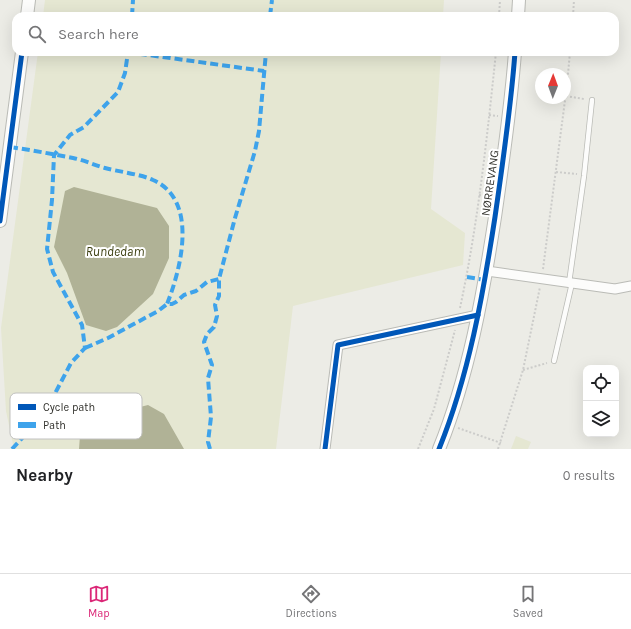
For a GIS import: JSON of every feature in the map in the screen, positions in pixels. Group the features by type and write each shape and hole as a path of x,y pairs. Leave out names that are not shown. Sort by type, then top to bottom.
{"street":[{"path":"28,12 29,0"},
{"path":"518,12 520,0"},
{"path":"0,221 21,56"},
{"name":"NØRREVANG","path":"439,449 462,381 487,271 504,160 515,56"},
{"path":"487,271 615,289 631,286"},
{"path":"325,449 338,345 478,315"}],"lane":[{"path":"554,361 570,283 592,100"}],"path":[{"path":"499,12 500,0"},
{"path":"573,12 574,0"},
{"path":"568,68 570,56"},
{"path":"571,97 592,100"},
{"path":"498,449 523,370 542,279 565,104"},
{"path":"556,172 584,176"},
{"path":"523,370 554,361"},
{"path":"462,430 501,443"}],"shaded area":[{"path":"45,0 444,0 443,12 44,12"},
{"path":"37,56 441,56 431,209 465,233 463,265 293,306 276,449 14,449 12,439 142,439 142,393 10,393 10,430 6,411 1,328"},
{"path":"516,436 531,442 528,449 511,449"}],"water":[{"name":"Rundedam","path":"74,187 157,208 169,226 169,258 153,294 117,327 106,331 86,325 67,273 54,247 65,191"},
{"path":"148,405 164,414 184,449 79,449 80,439 142,439 142,406"}],"marked path":[{"path":"132,12 133,0"},
{"path":"270,12 272,0"},
{"path":"55,393 71,363 85,348 82,325 53,272 47,249 52,200 54,155 70,135 84,127 118,92 125,73 127,56"},
{"path":"156,56 264,71"},
{"path":"210,449 208,442 211,417 208,378 212,365 204,342 207,334 214,327 217,316 215,305 219,296 219,279 255,151 259,131 266,56"},
{"path":"10,147 77,159 105,168 142,176 153,180 167,190 177,203 181,219 182,236 181,255 167,304"},
{"path":"467,277 485,280"},
{"path":"85,348 108,338 158,311 167,304 176,302 184,295 196,291 207,282 219,279"},
{"path":"12,449 21,439"}],"cycle path":[{"path":"0,221 21,56"},
{"path":"439,449 450,421 467,364 480,305 501,176 515,56"},
{"path":"325,449 338,345 478,315"}]}
